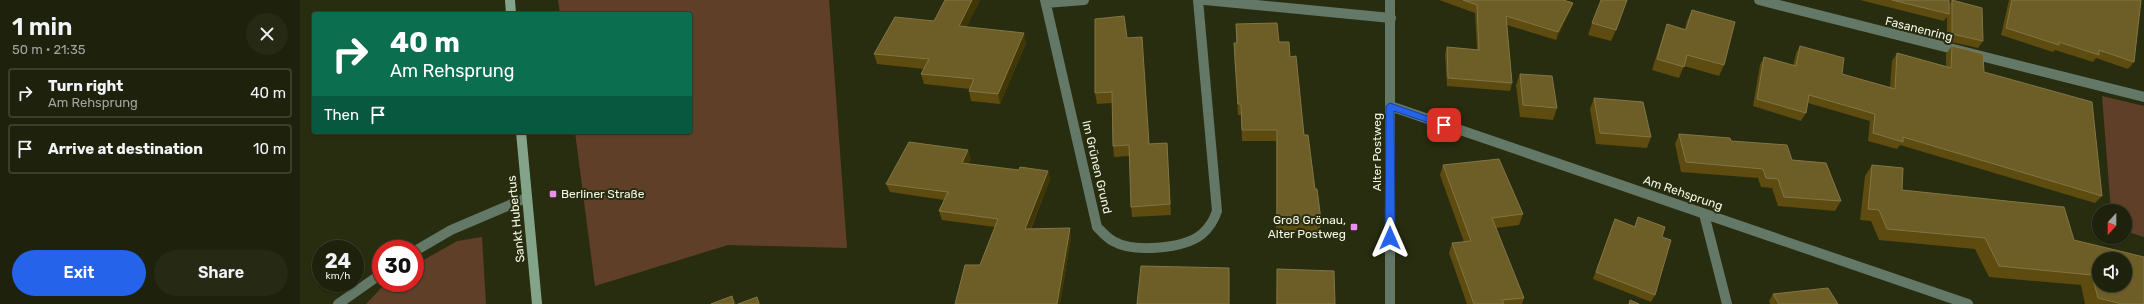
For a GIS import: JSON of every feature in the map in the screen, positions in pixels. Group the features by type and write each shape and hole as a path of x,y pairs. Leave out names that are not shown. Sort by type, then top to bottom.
{"main road":[{"path":"510,0 511,12"},
{"name":"Sankt Hubertus","path":"521,134 537,304"}],"street":[{"name":"Im Grünen Grund","path":"1084,0 1045,2 1097,227 1104,235 1115,242 1153,247 1168,246 1194,240 1207,228 1217,211 1198,0"},
{"path":"1205,0 1390,18"},
{"path":"1286,0 1290,9"},
{"name":"Alter Postweg","path":"1390,0 1390,304"},
{"name":"Fasanenring","path":"1759,0 2144,97"},
{"name":"Am Rehsprung","path":"1390,106 1968,304"},
{"path":"424,246 451,230 526,198"},
{"path":"1704,214 1727,304"},
{"path":"338,304 372,280"}],"shaded area":[{"path":"558,0 829,0 847,248 728,245 595,286 575,134 692,134 692,12 560,12"},
{"path":"2102,96 2144,106 2144,237 2132,233 2132,204 2110,204"},
{"path":"482,237 486,304 366,304 377,292 424,292 424,260 457,241"}],"building":[{"path":"945,0 972,0 959,26 1024,33 998,94 969,91 974,79 921,74 929,59 874,54 895,17 934,21"},
{"path":"1463,0 1563,0 1573,3 1558,32 1506,16 1512,83 1448,78 1447,47 1479,50 1477,5"},
{"path":"1601,0 1627,0 1616,30 1592,23"},
{"path":"1892,0 1949,0 1949,14"},
{"path":"1952,0 1982,8 1983,41 1952,34"},
{"path":"2012,0 2141,0 2134,62 2099,50 2099,55 2059,42 2059,45 2006,28"},
{"path":"1692,10 1735,22 1724,65 1687,55 1684,67 1657,59 1667,24 1686,30"},
{"path":"1124,16 1127,38 1142,37 1149,144 1167,143 1170,204 1131,207 1129,145 1113,146 1112,92 1095,93 1095,19"},
{"path":"1277,23 1279,42 1289,42 1290,57 1296,56 1304,135 1308,135 1315,189 1317,189 1321,220 1277,221 1277,130 1242,130 1241,104 1238,104 1234,43 1237,43 1236,24"},
{"path":"1800,46 1844,58 1842,74 1895,89 1897,53 1951,68 1952,46 1983,54 1984,72 2092,102 2102,196 1903,137 1903,142 1873,133 1875,114 1809,95 1806,113 1757,99 1764,57 1796,66"},
{"path":"1520,74 1552,76 1557,108 1523,105"},
{"path":"1594,98 1643,102 1651,137 1600,133"},
{"path":"1679,134 1730,138 1731,141 1787,145 1792,160 1826,163 1841,201 1784,197 1778,179 1766,178 1763,169 1686,162"},
{"path":"909,142 968,150 962,163 1019,170 1020,167 1048,171 1025,229 1070,228 1057,304 955,304 965,265 980,265 998,219 939,211 948,192 886,184"},
{"path":"1499,159 1523,214 1492,218 1524,298 1502,300 1504,304 1474,304 1452,243 1471,241 1443,165"},
{"path":"1872,165 1903,168 1902,190 2064,207 2074,240 2123,252 2092,252 2092,275 1999,266 1985,238 1887,229 1879,210 1868,209"},
{"path":"1638,217 1665,227 1662,237 1671,240 1655,295 1596,272 1615,219 1635,227"},
{"path":"2132,254 2144,257 2144,304 2122,304 2098,298 2096,292 2132,292"},
{"path":"1141,266 1229,268 1229,304 1137,304"},
{"path":"1277,269 1334,271 1335,304 1277,304"},
{"path":"1828,288 1838,304 1779,304 1773,294"},
{"path":"732,296 734,304 711,304"},
{"path":"757,297 759,304 738,304"},
{"path":"1630,300 1639,304 1629,304"}],"place":[{"name":"Berliner Straße","path":"553,194"},
{"name":"Groß Grönau, Alter Postweg","path":"1354,227"}],"route":[{"path":"1390,238 1390,106 1444,125"}]}
